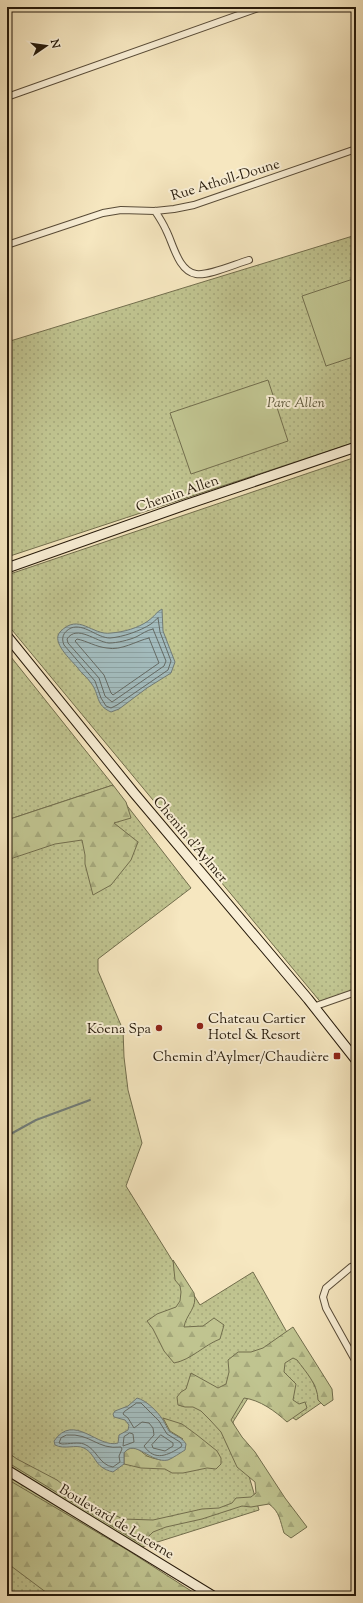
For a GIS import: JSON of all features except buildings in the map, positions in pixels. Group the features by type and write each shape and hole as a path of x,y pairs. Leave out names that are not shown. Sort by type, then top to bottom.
{"main road":[{"name":"Chemin Allen","path":"7,568 356,447"},
{"name":"Chemin d'Aylmer","path":"7,636 134,793 298,988 356,1060"},
{"name":"Boulevard de Lucerne","path":"7,1470 213,1596"}],"street":[{"path":"7,97 261,7"},
{"name":"Rue Atholl-Doune","path":"7,245 102,213 121,210 174,210 194,205 356,149"},
{"path":"155,211 166,230 179,260 188,271 196,274 206,274 249,260"},
{"path":"313,1007 356,992"},
{"path":"356,1265 351,1267 326,1288 323,1297 326,1308 356,1362"}],"green space":[{"name":"Parc Allen","path":"356,235 356,442 7,557 7,342"},
{"path":"356,278 356,356 326,366 302,296"},
{"path":"268,380 288,441 191,474 170,413"},
{"path":"356,457 356,994 323,1005 7,624 7,575"},
{"path":"7,652 113,785 7,820"},
{"path":"113,785 126,802 131,818 114,823 138,842 131,860 111,885 93,895 85,864 82,840 55,844 7,860 7,820"},
{"path":"125,803 191,888 98,959 98,971 123,1030 124,1057 128,1090 142,1143 126,1186 200,1305 253,1272 325,1400 296,1420 253,1390 233,1422 259,1510 129,1551 141,1596 7,1596 7,845"},
{"path":"173,1260 194,1293 195,1298 193,1307 184,1327 203,1326 214,1318 224,1325 220,1339 192,1356 174,1363 164,1351 153,1329 147,1321 157,1314 176,1307 180,1301 180,1286 175,1280"},
{"path":"293,1327 332,1389 333,1400 324,1406 318,1400 314,1384 297,1360 293,1358 285,1363 284,1372 296,1384 293,1400 299,1404 305,1402 307,1408 287,1422 267,1407 256,1401 244,1398 231,1420 307,1527 291,1538 284,1533 278,1514 269,1504 251,1507 242,1506 202,1519 166,1527 153,1532 141,1544 7,1462 7,1452 17,1459 57,1480 81,1499 123,1519 153,1520 202,1509 219,1508 232,1503 236,1498 251,1497 256,1493 255,1482 237,1467 221,1432 201,1411 193,1407 178,1405 177,1397 186,1389 191,1373 218,1388 226,1384 229,1372 228,1360 238,1352 251,1352 263,1348"},
{"path":"163,1418 182,1424 197,1435 217,1451 221,1458 221,1464 216,1469 207,1468 183,1473 172,1473 165,1469 141,1468 124,1464 124,1453 130,1448 136,1448 147,1456 161,1460 183,1439 170,1431"},
{"path":"7,1479 129,1551 199,1596 51,1596 7,1563"}],"water":[{"path":"162,609 163,631 175,662 171,673 147,688 119,709 111,712 102,706 94,687 63,651 58,641 58,636 67,626 73,624 86,626 104,633 126,631 144,623"},
{"path":"137,1398 152,1407 164,1421 169,1431 186,1444 185,1450 168,1460 162,1460 133,1448 128,1449 124,1453 124,1464 113,1472 98,1464 91,1454 84,1448 62,1447 55,1445 54,1441 62,1433 70,1430 78,1430 102,1441 118,1443 119,1435 128,1430 129,1425 125,1420 114,1417 113,1414 115,1411 128,1406"}],"waterway":[{"path":"7,1136 36,1120 90,1100"}],"place":[{"name":"Chateau Cartier Hotel & Resort","path":"200,1026"},
{"name":"Kōena Spa","path":"159,1028"},
{"name":"Chemin d'Aylmer/Chaudière","path":"337,1056"}]}
